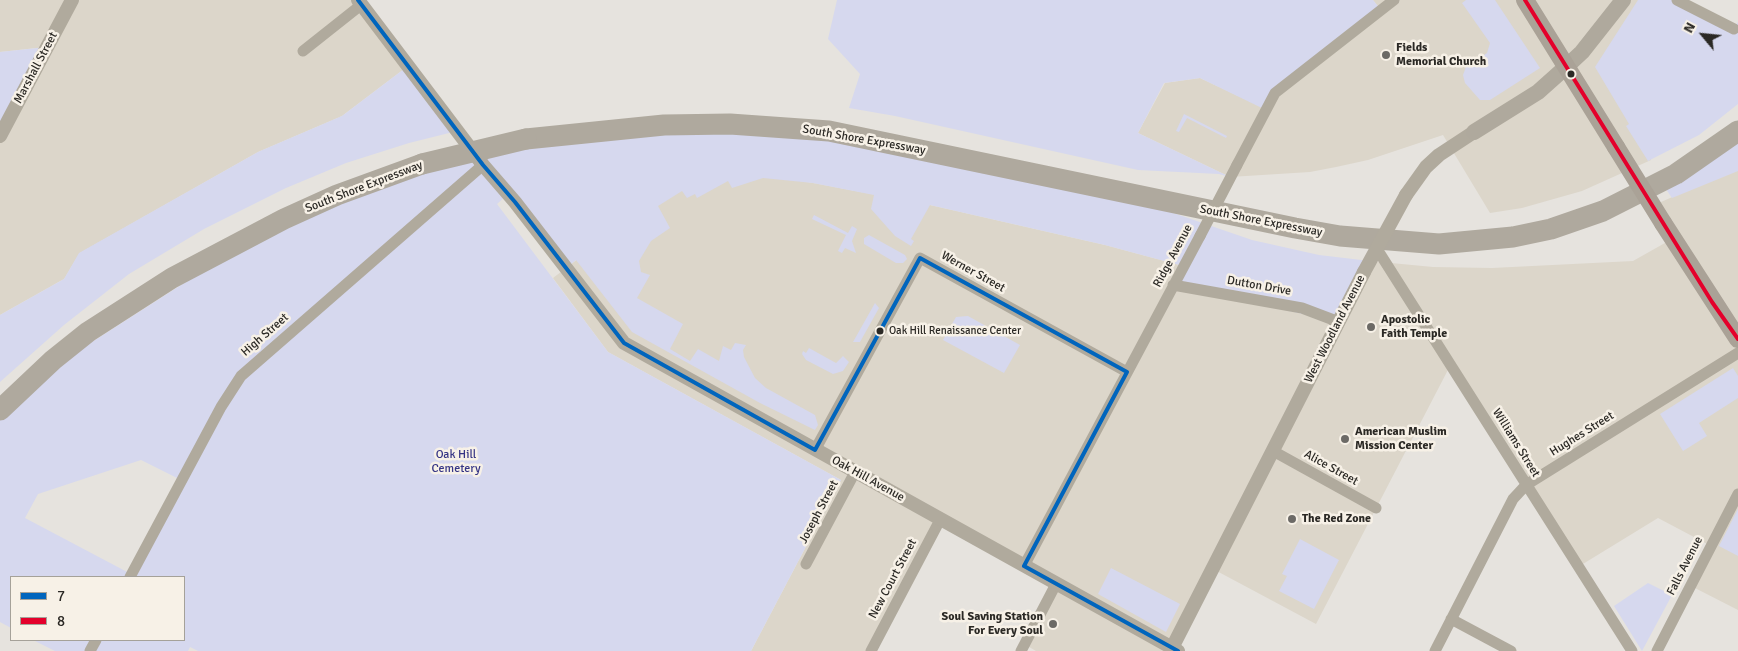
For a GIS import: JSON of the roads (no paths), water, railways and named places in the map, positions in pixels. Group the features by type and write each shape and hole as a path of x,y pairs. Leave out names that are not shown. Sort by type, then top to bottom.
{"highway":[{"name":"South Shore Expressway","path":"0,410 53,360 88,332 172,278 284,219 337,195 422,164 526,140 664,125 740,125 828,131 1295,228 1340,236 1439,244 1513,237 1551,229 1603,211 1676,174 1738,131"}],"main road":[{"path":"1525,0 1738,340"},
{"name":"West Woodland Avenue","path":"1474,132 1538,92 1582,52 1622,0"}],"street":[{"name":"Marshall Street","path":"0,136 72,0"},
{"name":"Ridge Avenue","path":"1024,566 1275,93 1394,0"},
{"path":"1677,0 1734,30"},
{"path":"303,51 360,2"},
{"name":"Oak Hill Avenue","path":"360,2 483,165 515,202 624,343 1175,649"},
{"name":"West Woodland Avenue","path":"1175,649 1364,272 1406,195 1426,167 1439,155 1474,132"},
{"name":"High Street","path":"131,576 220,407 241,376 483,165"},
{"name":"Williams Street","path":"1376,249 1632,651"},
{"name":"Werner Street","path":"816,450 920,258 1127,372"},
{"name":"Dutton Drive","path":"1173,285 1302,308 1339,322"},
{"name":"Hughes Street","path":"1435,651 1513,499 1526,485 1738,353"},
{"name":"Alice Street","path":"1273,451 1376,508"},
{"name":"Joseph Street","path":"806,564 856,472"},
{"name":"Falls Avenue","path":"1657,651 1738,494"},
{"name":"New Court Street","path":"871,651 940,520"},
{"path":"1021,651 1056,584"},
{"path":"1451,619 1511,651"}],"place":[{"name":"Fields Memorial Church","path":"1386,55"},
{"name":"Apostolic Faith Temple","path":"1371,327"},
{"name":"Oak Hill Renaissance Center","path":"880,331"},
{"name":"American Muslim Mission Center","path":"1345,439"},
{"name":"The Red Zone","path":"1292,519"},
{"name":"Soul Saving Station For Every Soul","path":"1053,624"}],"park label":[{"name":"Oak Hill Cemetery","path":"456,462"}]}
